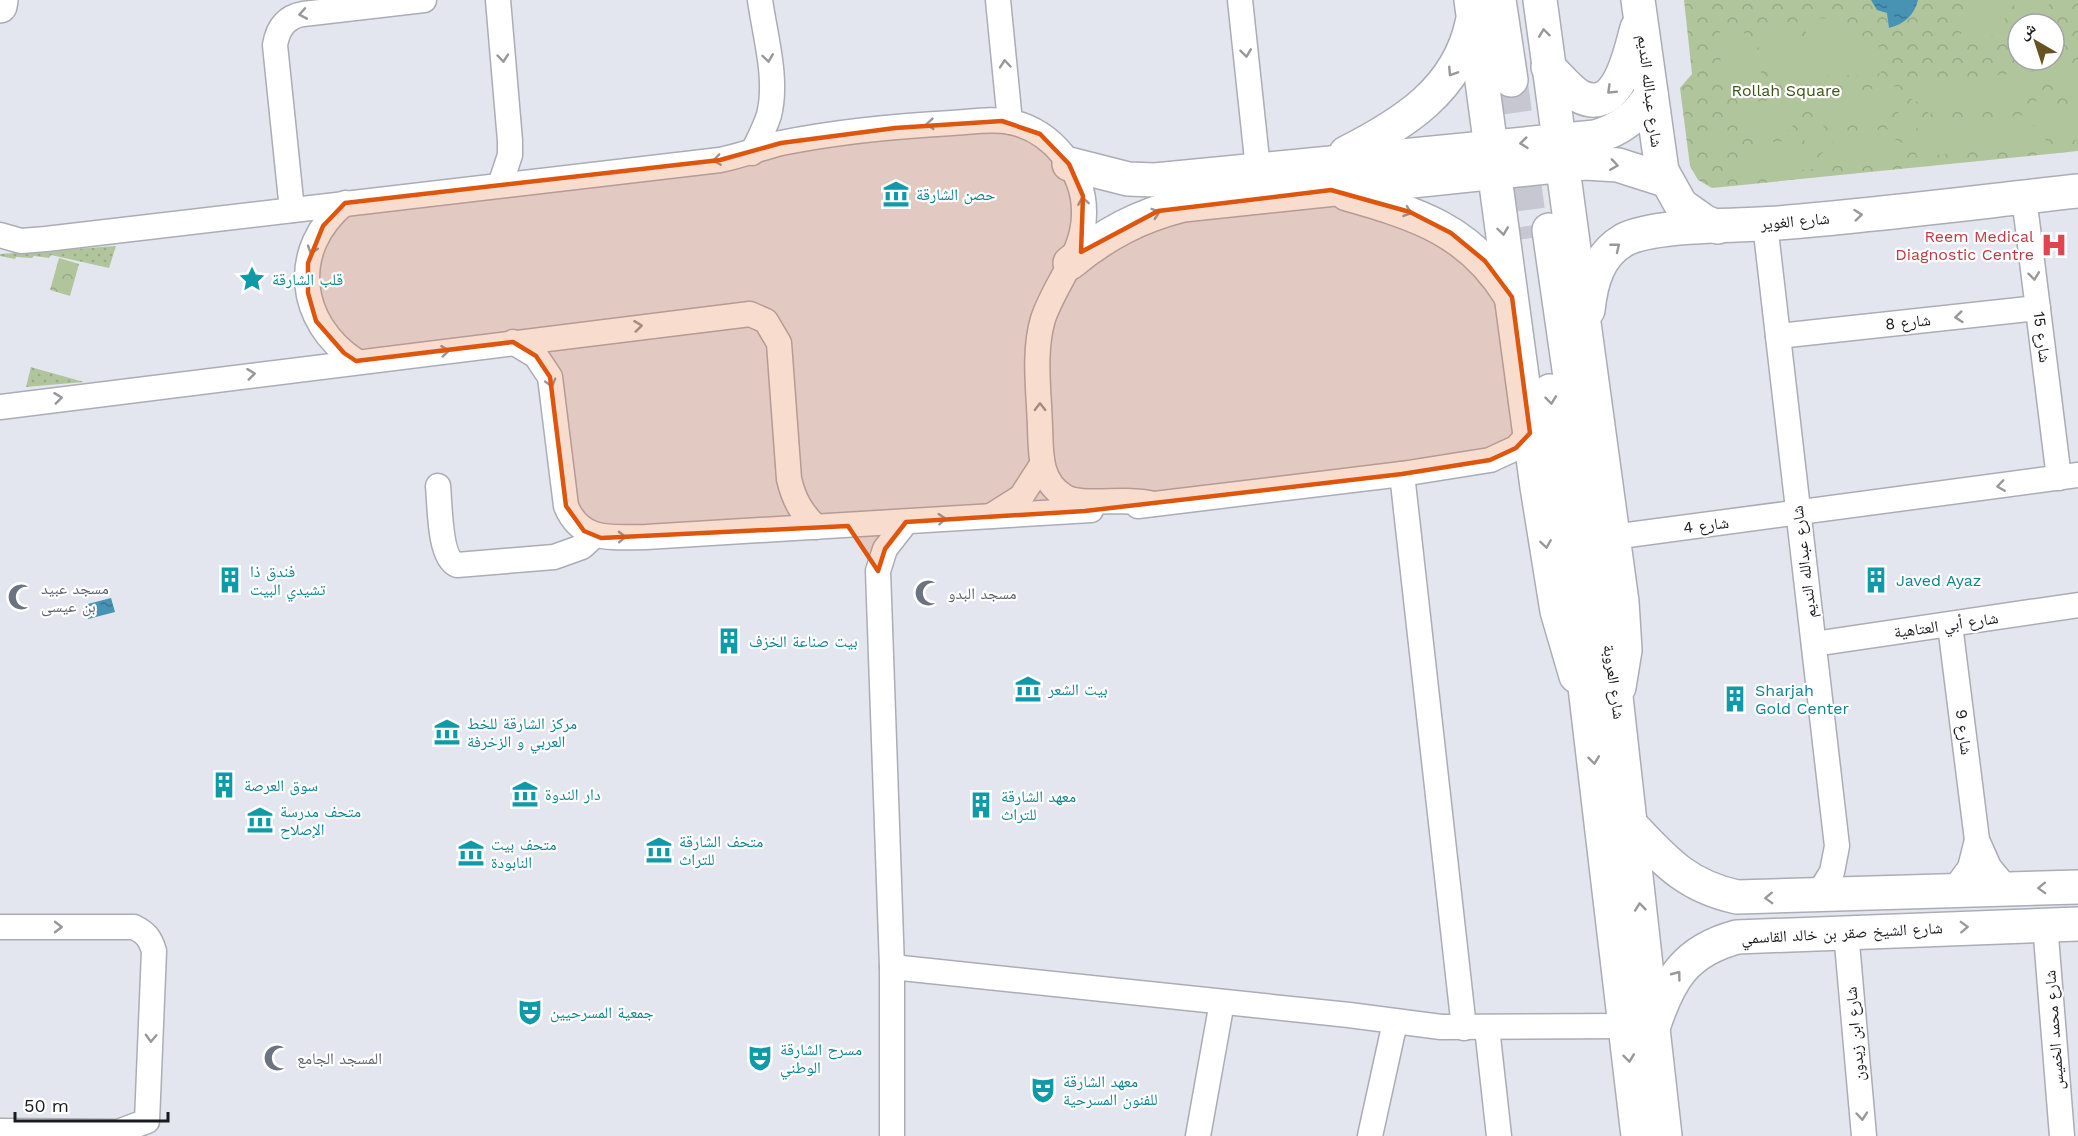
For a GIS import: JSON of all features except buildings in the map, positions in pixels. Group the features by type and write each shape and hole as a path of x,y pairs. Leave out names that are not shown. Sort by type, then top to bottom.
{"street":[{"path":"0,6 1,0"},
{"path":"292,210 275,45 280,27 294,15 385,2 424,0"},
{"path":"498,0 510,141 510,155 500,186"},
{"path":"752,153 768,117 772,87 760,0"},
{"path":"998,0 1011,122"},
{"path":"1240,0 1258,169"},
{"path":"1517,0 1529,75 1560,153 1625,626 1625,650 1602,700"},
{"path":"1529,75 1540,0"},
{"path":"1481,6 1529,75 1587,99 1604,97 1611,93 1621,79 1640,9"},
{"path":"1481,6 1493,160 1536,487 1561,630 1602,700"},
{"path":"1330,176 1430,99 1461,57 1481,6"},
{"name":"شارع عبدالله النديم","path":"1640,9 1650,94 1660,162 1665,180 1681,205 1705,222 1718,227"},
{"path":"1070,263 1111,232 1158,211 1183,205 1330,176 1560,153 1618,129 1637,114 1650,94"},
{"path":"0,235 21,241 46,239 720,160 752,153 781,143 895,128 962,122 1011,122 1040,134 1052,142 1077,179 1085,213 1078,247 1047,308 1040,337 1041,466 1056,490 1071,500 1132,499 1153,504"},
{"path":"1560,153 1585,163 1618,165 1665,180"},
{"path":"1069,164 1128,179 1155,180 1258,169 1330,176 1451,232 1485,261 1512,297"},
{"name":"شارع الغوير","path":"1585,339 1594,275 1611,250 1623,241 1650,232 1765,224 1930,196 2024,197 2063,186"},
{"name":"شارع 15","path":"2024,197 2038,308 2069,477"},
{"path":"345,203 329,217 317,235 308,263 308,293 316,321 333,344 356,361"},
{"name":"شارع عبدالله النديم","path":"1765,224 1837,846 1832,872 1817,896"},
{"name":"شارع العروبة","path":"1540,234 1602,700 1639,1027 1665,1136"},
{"name":"شارع 8","path":"1778,336 2038,308"},
{"path":"0,407 741,314 758,316 766,321 779,343 789,479 793,496 802,513 816,527"},
{"path":"513,342 536,356 550,378 566,506 576,524 594,536 646,537 848,526 1153,504 1402,474 1490,460 1516,448 1530,433"},
{"path":"1490,460 1521,471 1536,487"},
{"path":"989,516 1021,496 1041,466"},
{"path":"1402,474 1476,1028 1499,1136"},
{"name":"شارع 4","path":"1613,537 2069,477"},
{"path":"438,486 445,552 451,563 457,565 554,557 582,547 594,536"},
{"path":"892,1136 892,967 878,571 885,549 906,522"},
{"path":"848,526 863,542 878,571"},
{"name":"شارع أبي العتاهية","path":"1814,644 2078,605"},
{"name":"شارع 9","path":"1950,625 1977,840 1989,867 2007,890"},
{"name":"شارع العروبة","path":"1602,700 1631,825 1639,1027 1638,1136"},
{"path":"1631,825 1672,868 1711,890 1750,898 2078,887"},
{"name":"شارع 9","path":"1953,891 1970,868 1977,840"},
{"path":"1846,932 1854,911 1885,894"},
{"name":"شارع محمد الخميس","path":"2045,924 2067,1130"},
{"name":"شارع الشيخ صقر بن خالد القاسمي","path":"1639,1027 1685,963 1704,950 1737,937 2078,924"},
{"path":"0,927 134,927 144,932 151,940 154,951 147,1128 118,1132 0,1131"},
{"name":"شارع ابن زيدون","path":"1846,932 1864,1136"},
{"path":"892,967 1395,1022 1476,1028 1639,1027"},
{"path":"1198,1136 1222,1002"},
{"path":"1370,1136 1395,1022"}],"highlighted area":[{"path":"1002,121 1040,134 1069,164 1083,196 1081,252 1158,211 1331,190 1410,212 1451,233 1485,261 1512,297 1530,433 1516,448 1490,460 1402,474 1085,511 906,522 885,549 878,571 848,526 601,538 584,531 566,506 550,377 536,356 513,342 356,361 344,353 316,321 308,293 308,263 323,226 345,203 720,160 781,143 895,128"}],"green space":[{"name":"Rollah Square","path":"1684,0 2078,0 2078,151 1712,188 1698,180 1690,166 1680,88 1692,74"},
{"path":"1970,0 2003,0 2006,34 1959,39 1967,19"},
{"path":"2014,0 2047,0 2052,12 2015,12"},
{"path":"1808,18 1843,19 1858,34 1878,42 1881,73 1853,76 1829,64 1815,48 1805,31 1803,23"},
{"path":"1791,22 1805,51 1828,73 1827,79 1783,84 1767,66 1756,41 1754,26"},
{"path":"1724,28 1743,30 1749,52 1767,82 1765,86 1728,89 1723,86 1718,34"},
{"path":"2078,66 2078,99 2067,100 2060,90 2050,85 2048,72 2066,72 2066,67"},
{"path":"2038,72 2039,86 2028,94 2023,104 1929,114 1922,104 1911,99 1910,84"},
{"path":"1899,86 1900,100 1890,108 1885,120 1835,125 1828,115 1816,110 1815,95"},
{"path":"2046,96 2051,97 2057,103 2057,113 2051,119 2046,120 2041,119 2035,113 2034,108 2035,103 2041,97"},
{"path":"1804,97 1806,111 1796,118 1791,130 1743,135 1736,124 1725,120 1723,105"},
{"path":"1907,109 1912,110 1918,116 1918,126 1912,132 1907,133 1902,132 1896,126 1895,121 1896,116 1902,110"},
{"path":"2068,109 2078,109 2078,140 2056,142 2055,128 2064,120"},
{"path":"2025,115 2032,125 2044,130 2046,144 1917,157 1915,142 1925,136 1930,125"},
{"path":"1813,120 1818,121 1824,127 1824,137 1818,143 1813,144 1808,143 1802,137 1801,132 1802,127 1808,121"},
{"path":"1721,129 1726,130 1732,136 1732,146 1726,152 1721,153 1716,152 1710,146 1709,141 1710,136 1716,130"},
{"path":"1887,129 1894,139 1905,144 1906,159 1822,167 1821,154 1831,146 1836,135"},
{"path":"1793,140 1800,150 1811,154 1812,169 1731,177 1729,164 1739,156 1745,145"},
{"path":"116,246 109,268 51,255 49,258 34,256 32,258 16,257 15,259 0,256 0,254"},
{"path":"59,258 79,264 70,296 50,290"},
{"path":"31,367 34,368 84,382 26,387"}],"water":[{"path":"1871,0 1918,0 1914,11 1908,18 1889,28 1887,13 1877,10"},
{"path":"111,598 115,612 88,619 84,605"}],"tunnel":[{"path":"1511,80 1532,238"}],"place":[{"name":"حصن الشارقة","path":"896,194"},
{"name":"Reem Medical Diagnostic Centre","path":"2054,245"},
{"name":"قلب الشارقة","path":"252,279"},
{"name":"فندق ذا تشيدي البيت","path":"230,580"},
{"name":"Javed Ayaz","path":"1876,580"},
{"name":"مسجد البدو","path":"928,593"},
{"name":"مسجد عبيد بن عيسى","path":"21,597"},
{"name":"بيت صناعة الخزف","path":"729,641"},
{"name":"بيت الشعر","path":"1028,689"},
{"name":"Sharjah Gold Center","path":"1735,699"},
{"name":"مركز الشارقة للخط العربي و الزخرفة","path":"447,732"},
{"name":"سوق العرصة","path":"224,785"},
{"name":"دار الندوة","path":"525,794"},
{"name":"معهد الشارقة للتراث","path":"981,805"},
{"name":"متحف مدرسة الإصلاح","path":"260,820"},
{"name":"متحف الشارقة للتراث","path":"659,850"},
{"name":"متحف بيت النابودة","path":"471,853"},
{"name":"جمعية المسرحيين","path":"530,1012"},
{"name":"المسجد الجامع","path":"277,1058"},
{"name":"مسرح الشارقة الوطني","path":"760,1058"},
{"name":"معهد الشارقة للفنون المسرحية","path":"1043,1090"}]}
